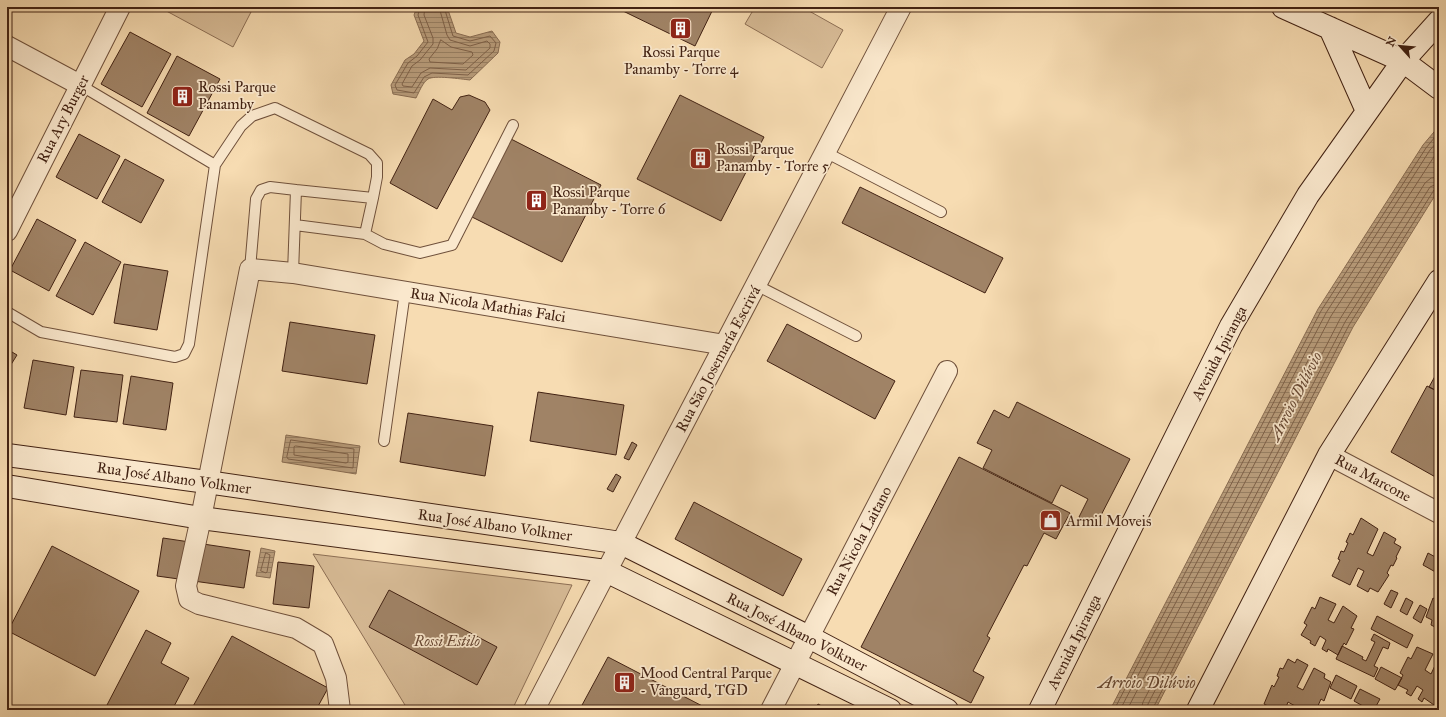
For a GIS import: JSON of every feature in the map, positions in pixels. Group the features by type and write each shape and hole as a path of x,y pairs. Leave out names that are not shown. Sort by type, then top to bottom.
{"street":[{"name":"Rua Ary Burger","path":"7,231 120,7"},
{"name":"Rua São Josemaría Escrivá","path":"534,710 901,7"},
{"path":"1297,10 1330,28 1403,61 1439,88"},
{"name":"Avenida Ipiranga","path":"1040,710 1231,326 1308,195 1403,61 1439,21"},
{"path":"1330,28 1368,111"},
{"path":"7,46 80,85"},
{"path":"250,269 201,518 186,586 189,599 199,604 296,628 324,644 336,678 340,710"},
{"name":"Rua Nicola Mathias Falci","path":"250,269 293,273 725,345"},
{"path":"1198,710 1329,455 1439,281"},
{"name":"Rua Nicola Laitano","path":"771,710 947,371"},
{"name":"Rua José Albano Volkmer","path":"7,455 207,482 621,543 809,637 946,710"},
{"name":"Rua Marcone","path":"1329,455 1439,513"},
{"name":"Rua José Albano Volkmer","path":"7,486 201,518 371,539 606,571 796,662 890,710"},
{"path":"371,539 374,507"}],"lane":[{"path":"80,85 215,165"},
{"path":"7,312 41,332 175,356 184,354 190,344 215,165 241,126 252,116 276,108 369,154 377,163 377,177 365,234"},
{"path":"295,225 365,234 384,244 420,252 452,245 513,125"},
{"path":"825,152 941,212"},
{"path":"250,269 256,199 261,190 270,187 373,198"},
{"path":"293,273 296,190"},
{"path":"756,285 856,336"},
{"path":"384,441 405,292"}],"green space":[{"path":"159,7 243,7 251,12 233,47"},
{"path":"755,7 802,7 843,30 822,68 745,24"},
{"name":"Rossi Estilo","path":"313,554 572,585 512,710 408,710"}],"water":[{"path":"417,7 447,7 456,33 470,37 492,31 500,42 498,53 470,80 436,77 428,79 424,82 416,98 393,94 391,85 405,60 414,54 424,41 414,15"},
{"name":"Arroio Dilúvio","path":"1439,126 1439,189 1353,327 1155,710 1110,710 1318,309 1423,145"},
{"path":"286,435 360,446 356,474 282,462"},
{"path":"261,548 275,551 270,578 256,576"}],"building":[{"name":"Rossi Parque Panamby - Torre 4","path":"624,7 714,7 695,46 623,11"},
{"path":"130,32 171,54 142,107 101,84"},
{"name":"Rossi Parque Panamby","path":"177,56 220,79 189,136 147,113"},
{"path":"469,95 485,102 490,110 437,209 390,183 433,99 452,110 460,97"},
{"name":"Rossi Parque Panamby - Torre 5","path":"680,95 764,137 721,221 637,179"},
{"path":"79,134 120,156 97,199 56,177"},
{"name":"Rossi Parque Panamby - Torre 6","path":"511,139 601,185 562,262 472,217"},
{"path":"125,159 164,180 141,223 102,202"},
{"path":"860,187 1003,258 985,293 842,223"},
{"path":"37,219 76,240 49,291 10,270"},
{"path":"85,242 121,262 93,315 56,296"},
{"path":"124,264 168,271 157,330 114,323"},
{"path":"290,322 375,335 367,384 282,371"},
{"path":"787,324 895,381 875,419 767,361"},
{"path":"7,349 17,355 7,371"},
{"path":"33,360 74,367 66,415 24,408"},
{"path":"1439,369 1439,392 1429,387"},
{"path":"81,370 123,375 117,422 74,417"},
{"path":"131,376 173,383 166,430 123,424"},
{"path":"1427,386 1439,392 1439,479 1391,452"},
{"path":"538,392 624,405 616,455 530,441"},
{"path":"1017,402 1130,459 1096,525 1079,517 1088,499 1061,485 1052,503 983,468 992,450 977,443 994,410 1009,418"},
{"path":"408,413 493,426 485,476 400,462"},
{"path":"632,442 637,445 629,460 624,458"},
{"path":"959,457 1070,513 1056,539 1044,533 1027,566 1024,565 987,636 990,638 973,671 984,677 971,703 861,647"},
{"path":"616,474 621,477 613,492 607,489"},
{"path":"694,502 802,559 783,596 675,539"},
{"path":"1361,518 1378,529 1367,553 1373,556 1384,532 1396,539 1394,543 1401,547 1393,566 1391,565 1387,573 1389,575 1378,592 1370,588 1368,592 1357,586 1364,571 1358,568 1350,585 1332,576 1340,560 1338,559 1341,551 1344,552 1348,543 1346,542 1350,533 1353,535"},
{"path":"163,538 250,551 244,588 157,576"},
{"path":"52,546 139,591 95,676 8,631"},
{"path":"1428,553 1439,559 1439,574 1423,565"},
{"path":"278,562 314,566 309,608 273,604"},
{"path":"389,590 497,647 477,685 369,627"},
{"path":"1391,590 1398,593 1391,608 1384,604"},
{"path":"1439,591 1439,629 1431,625 1432,620 1426,617 1433,598 1435,599"},
{"path":"1320,597 1336,604 1328,620 1334,623 1343,606 1357,616 1351,628 1354,629 1346,645 1344,643 1338,655 1328,649 1327,652 1322,649 1326,640 1320,636 1315,646 1310,643 1311,641 1301,635 1307,625 1304,623 1312,607 1315,609"},
{"path":"1406,598 1413,602 1407,615 1400,611"},
{"path":"1420,605 1427,609 1421,623 1413,618"},
{"path":"1377,616 1413,635 1407,648 1371,629"},
{"path":"146,630 171,643 161,663 189,678 172,710 118,710 107,705"},
{"path":"1374,634 1390,643 1388,649 1383,647 1374,666 1378,668 1374,677 1336,659 1342,646 1363,657 1362,659 1366,661 1375,642 1371,640"},
{"path":"232,636 328,688 316,710 191,710"},
{"path":"1417,647 1433,654 1425,670 1431,674 1439,657 1439,695 1434,705 1424,698 1422,702 1418,699 1423,690 1417,686 1411,696 1406,693 1408,690 1398,685 1403,675 1400,673 1408,657 1411,659"},
{"name":"Mood Central Parque - Vanguard, TGD","path":"608,657 710,710 587,710 581,707"},
{"path":"1288,659 1295,663 1297,659 1308,665 1297,687 1303,690 1314,668 1325,674 1324,678 1331,682 1324,701 1321,699 1317,708 1319,710 1293,710 1295,706 1288,702 1285,710 1271,710 1272,708 1264,704 1272,685 1274,687 1279,677 1277,676 1280,668 1283,669"},
{"path":"1381,667 1402,678 1395,690 1375,679"},
{"path":"1336,675 1357,686 1351,699 1330,688"},
{"path":"1360,689 1380,699 1374,710 1370,710 1354,701"},
{"path":"818,704 829,710 815,710"}],"place":[{"name":"Rossi Parque Panamby - Torre 4","path":"681,29"},
{"name":"Rossi Parque Panamby","path":"183,96"},
{"name":"Rossi Parque Panamby - Torre 5","path":"700,158"},
{"name":"Rossi Parque Panamby - Torre 6","path":"536,201"},
{"name":"Armil Moveis","path":"1051,521"},
{"name":"Mood Central Parque - Vanguard, TGD","path":"625,682"}]}
